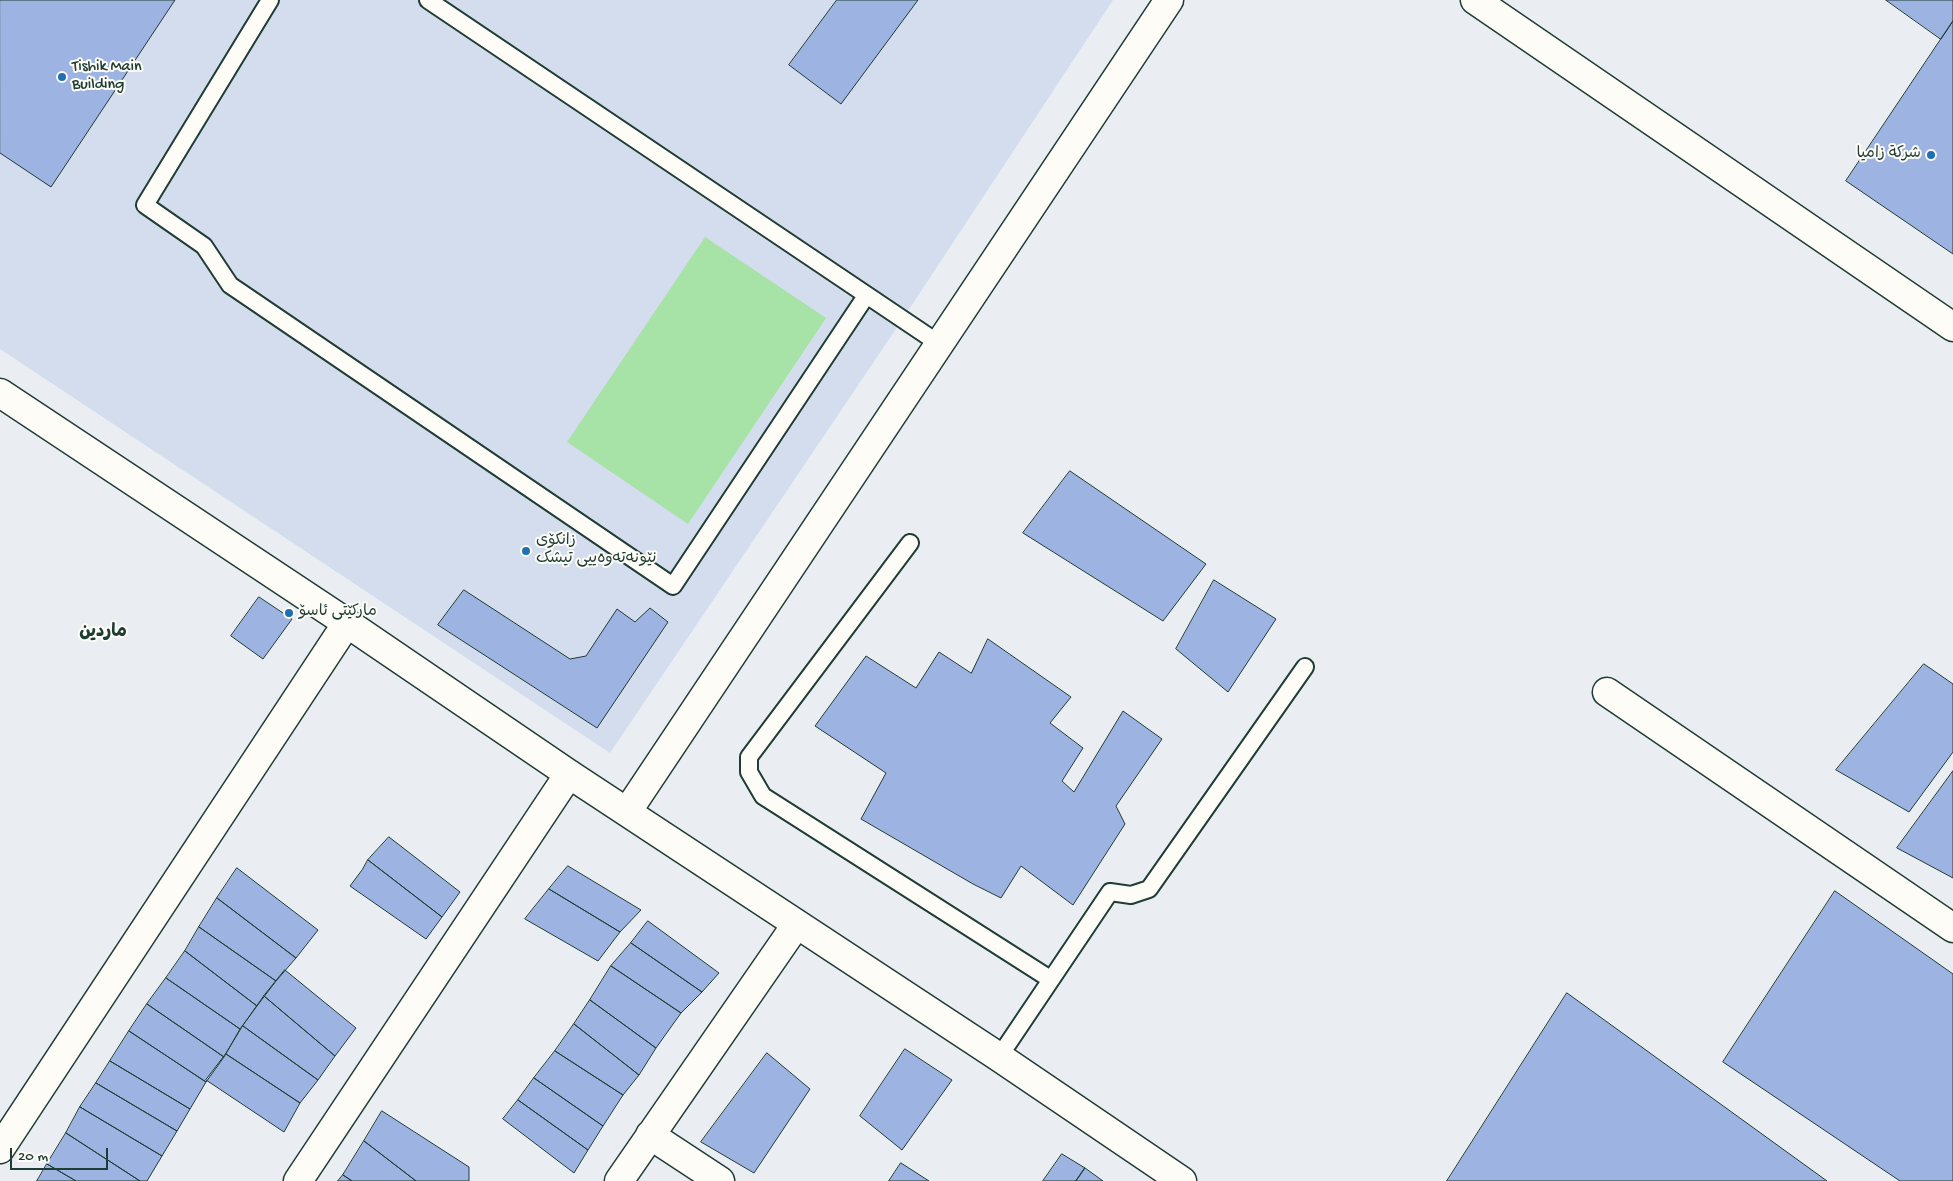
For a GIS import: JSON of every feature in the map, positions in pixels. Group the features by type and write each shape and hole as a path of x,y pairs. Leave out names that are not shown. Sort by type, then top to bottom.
{"street":[{"path":"627,812 938,343 1169,0"},
{"path":"1475,0 1953,327"},
{"path":"0,393 347,623 569,774 999,1057 1182,1181"},
{"path":"0,1149 347,623"},
{"path":"1607,692 1953,928"},
{"path":"298,1181 569,774"},
{"path":"619,1181 796,924"},
{"path":"650,1135 720,1181"}],"lane":[{"path":"270,0 145,205 204,246 230,285 672,586 866,296"},
{"path":"428,0 938,343"},
{"path":"910,543 749,757 749,772 763,796 1050,979"},
{"path":"999,1057 1110,892 1131,895 1149,889 1305,667"}],"shaded area":[{"name":"زانکۆی نێونەتەوەییی تیشک","path":"0,0 1113,0 902,320 610,753 0,349"}],"green space":[{"path":"705,237 826,318 688,524 567,442"}],"building":[{"name":"Tishik Main Building","path":"0,0 175,0 51,187 0,153"},
{"path":"837,0 918,0 841,104 789,65"},
{"path":"1886,0 1953,0 1953,21 1941,39"},
{"path":"1953,21 1953,254 1846,181"},
{"path":"1070,471 1206,564 1163,621 1023,533"},
{"path":"1214,580 1276,619 1228,692 1176,649"},
{"path":"464,590 570,659 586,656 617,609 635,622 650,608 668,622 597,728 438,625"},
{"path":"259,597 292,619 263,659 231,636"},
{"path":"988,639 1071,697 1050,723 1083,748 1062,781 1074,792 1123,711 1162,739 1116,806 1125,824 1073,905 1021,866 1001,898 973,884 861,819 886,773 815,726 866,656 916,688 939,652 971,673"},
{"path":"1924,664 1953,684 1953,752 1909,812 1836,770"},
{"path":"1953,771 1953,878 1897,848"},
{"path":"389,837 460,892 442,917 368,860"},
{"path":"368,860 442,917 426,939 350,886"},
{"path":"568,866 641,910 620,932 549,889"},
{"path":"237,868 318,930 296,958 217,898"},
{"path":"549,889 620,932 598,961 525,919"},
{"path":"1835,891 1953,974 1953,1181 1900,1181 1723,1062"},
{"path":"217,898 296,958 276,981 199,927"},
{"path":"648,921 719,973 702,992 631,943"},
{"path":"199,927 276,981 257,1006 185,951"},
{"path":"631,943 702,992 681,1013 611,966"},
{"path":"185,951 257,1006 240,1029 166,978"},
{"path":"611,966 681,1013 656,1048 590,1000"},
{"path":"285,970 356,1028 335,1056 264,996"},
{"path":"166,978 240,1029 224,1057 147,1004"},
{"path":"1567,993 1827,1181 1447,1181"},
{"path":"264,996 335,1056 318,1080 243,1026"},
{"path":"590,1000 656,1048 639,1075 574,1024"},
{"path":"147,1004 224,1057 206,1082 129,1031"},
{"path":"574,1024 639,1075 623,1095 555,1051"},
{"path":"243,1026 318,1080 300,1103 226,1054"},
{"path":"129,1031 206,1082 190,1109 110,1061"},
{"path":"905,1049 952,1080 902,1150 860,1116"},
{"path":"555,1051 623,1095 603,1126 534,1078"},
{"path":"767,1053 810,1089 754,1173 701,1142"},
{"path":"226,1054 300,1103 284,1132 206,1080"},
{"path":"110,1061 190,1109 177,1131 96,1083"},
{"path":"534,1078 603,1126 588,1150 518,1100"},
{"path":"96,1083 177,1131 162,1156 80,1107"},
{"path":"518,1100 588,1150 574,1173 503,1119"},
{"path":"80,1107 162,1156 147,1181 140,1181 66,1133"},
{"path":"382,1111 469,1167 469,1181 416,1181 364,1141"},
{"path":"66,1133 140,1181 76,1181 47,1164"},
{"path":"364,1141 416,1181 352,1181 343,1175"},
{"path":"1062,1154 1085,1168 1076,1181 1043,1181"},
{"path":"901,1163 929,1181 889,1181"},
{"path":"47,1164 76,1181 37,1181"},
{"path":"1085,1168 1103,1181 1076,1181"},
{"path":"343,1175 352,1181 338,1181"}],"place":[{"name":"Tishik Main Building","path":"62,77"},
{"name":"شركة زاميا","path":"1931,155"},
{"name":"زانکۆی نێونەتەوەییی تیشک","path":"526,551"},
{"name":"مارکێتی ئاسۆ","path":"289,613"}],"district":[{"name":"ماردین","path":"103,633"}]}
